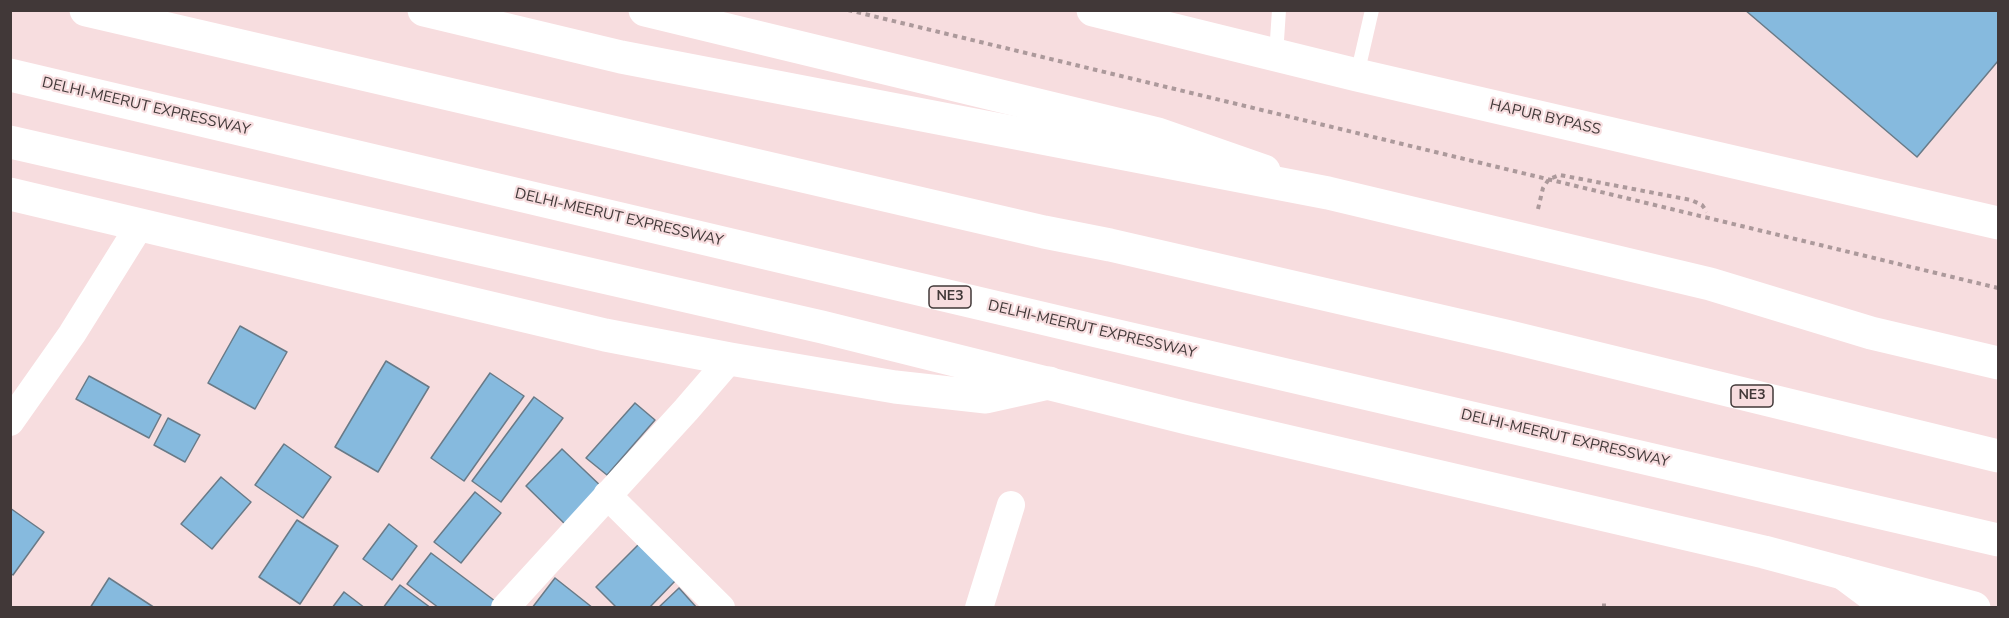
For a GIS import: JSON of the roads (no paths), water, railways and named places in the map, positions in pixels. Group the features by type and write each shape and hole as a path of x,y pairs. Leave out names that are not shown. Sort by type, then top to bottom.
{"main road":[{"name":"NE3","path":"86,10 1044,232 1484,331 1998,456"},
{"path":"424,10 621,57 1328,193 1710,284 1871,333 1998,363"},
{"path":"645,10 1158,134 1328,193"},
{"name":"HAPUR BYPASS","path":"1093,10 1136,16 1357,75 1998,222"},
{"name":"DELHI-MEERUT EXPRESSWAY","path":"10,75 1099,332 1998,540"},
{"path":"10,142 822,327 1187,417 1753,549 1974,608"},
{"path":"10,194 605,335 730,359 895,387 986,397 1049,383"},
{"path":"1842,573 1890,608"}],"street":[{"path":"10,422 72,334 140,225"},
{"path":"505,608 730,359"},
{"path":"607,495 721,608"},
{"path":"979,608 1011,505"}],"lane":[{"path":"1276,55 1279,10"},
{"path":"1357,75 1372,10"}]}
